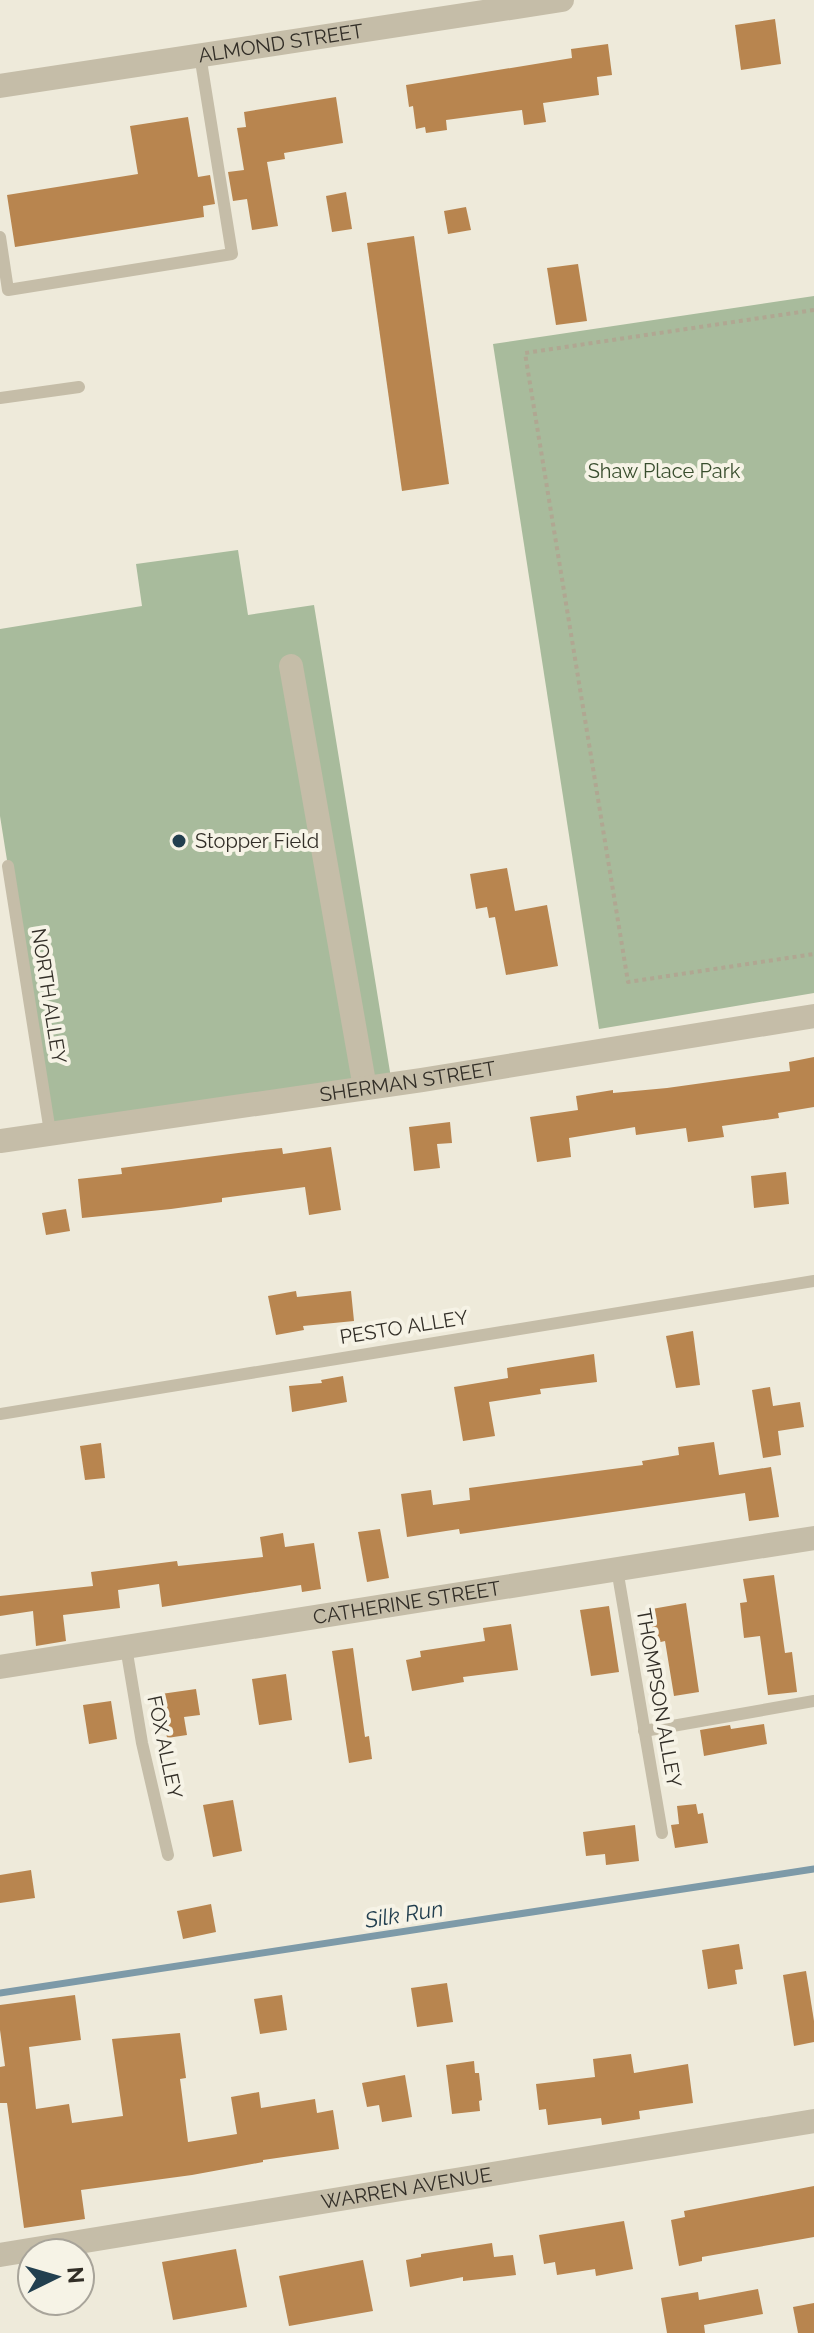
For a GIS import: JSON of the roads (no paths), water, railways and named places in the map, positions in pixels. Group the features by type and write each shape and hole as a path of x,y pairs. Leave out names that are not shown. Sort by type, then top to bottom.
{"street":[{"name":"ALMOND STREET","path":"0,86 516,4 562,0"},
{"path":"291,666 365,1088"},
{"name":"SHERMAN STREET","path":"0,1141 365,1088 814,1016"},
{"name":"CATHERINE STREET","path":"0,1667 814,1538"},
{"name":"WARREN AVENUE","path":"0,2255 814,2121"}],"lane":[{"path":"0,237 8,290 232,254 200,55"},
{"path":"0,398 79,387"},
{"name":"NORTH ALLEY","path":"8,866 50,1132"},
{"name":"PESTO ALLEY","path":"0,1414 814,1281"},
{"name":"THOMPSON ALLEY","path":"617,1569 662,1833"},
{"name":"FOX ALLEY","path":"126,1647 142,1743 168,1855"},
{"path":"644,1731 814,1701"}],"waterway":[{"name":"Silk Run","path":"0,1993 814,1869"}],"place":[{"name":"Stopper Field","path":"179,841"}],"park label":[{"name":"Shaw Place Park","path":"664,471"}]}
